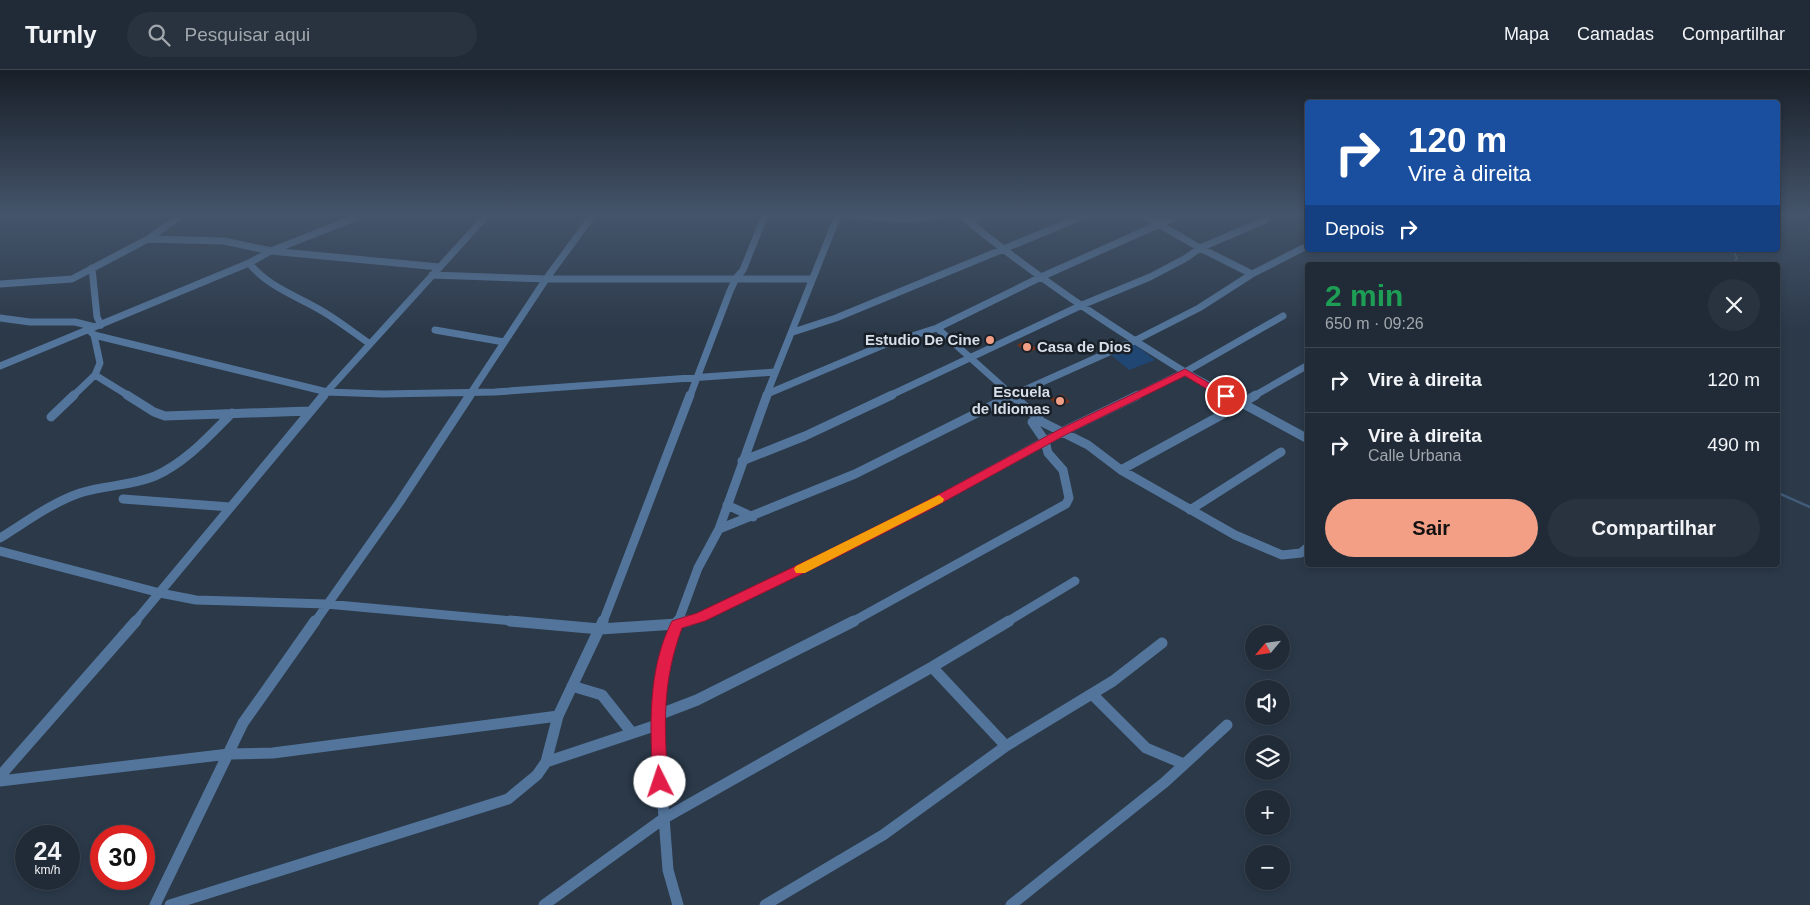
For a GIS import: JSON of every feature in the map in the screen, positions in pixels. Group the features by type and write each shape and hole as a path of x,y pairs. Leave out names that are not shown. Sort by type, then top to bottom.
{"street":[{"path":"0,284 66,280 119,254"},
{"path":"0,366 95,329 249,263 266,254"},
{"path":"302,254 439,267"},
{"path":"0,776 160,593 309,411 451,254"},
{"path":"155,905 243,723 399,503 546,278 564,254"},
{"path":"170,905 508,798 537,775 546,762 558,716 600,629 696,378 736,278 743,270 749,254"},
{"path":"678,905 668,870 657,720 661,680 667,651 698,568 719,529 775,372 793,332 822,254"},
{"path":"793,332 836,318 990,254"},
{"path":"1009,254 1134,340 1185,372 1240,404 1305,436"},
{"path":"767,394 881,346 937,328 1041,277 1095,254"},
{"path":"742,461 805,436 969,357 1082,305 1150,277 1192,254"},
{"path":"1212,254 1252,274"},
{"path":"719,529 753,517 854,474 940,429 1134,340 1199,308 1252,274 1291,254"},
{"path":"249,263 255,272 286,293 303,299 370,344"},
{"path":"50,417 75,397 78,391 95,375 100,363 95,329 97,317 92,268"},
{"path":"432,275 546,278 812,279"},
{"path":"0,551 160,593 196,600 326,604 600,629 677,624 701,617 831,555 925,507 1064,431 1185,372 1282,316"},
{"path":"84,322 97,317"},
{"path":"0,318 18,322 68,320 84,322 95,329 327,392 398,395 471,392 775,372"},
{"path":"937,328 1042,422 1064,431 1088,445 1120,470 1235,535 1282,555 1300,553 1305,549"},
{"path":"435,330 504,342"},
{"path":"1240,404 1305,367"},
{"path":"95,375 154,412 165,416 309,411"},
{"path":"0,538 70,497 105,486 145,480 160,472 183,458 232,413"},
{"path":"1120,470 1225,413"},
{"path":"546,762 632,733 872,612 1066,504 1069,498 1063,470 1048,452 1045,441 1032,422"},
{"path":"1190,510 1281,452"},
{"path":"123,499 230,507"},
{"path":"728,505 753,517"},
{"path":"544,905 663,819 932,667 1074,581"},
{"path":"764,905 883,835 1006,746 1113,681 1162,644"},
{"path":"932,667 1006,746"},
{"path":"572,686 602,695 632,733"},
{"path":"1092,694 1146,748 1184,764"},
{"path":"0,781 229,754 273,753 558,716"},
{"path":"1010,905 1184,764 1227,725"}],"shaded area":[{"path":"1134,344 1155,360 1129,370 1110,354"}],"building":[{"name":"Casa de Dios","path":"1027,340 1037,349 1027,353 1017,345"},
{"name":"Escuela de Idiomas","path":"1062,394 1070,402 1058,407 1050,399"}],"waterway":[{"path":"1735,254 1737,258 1735,262"},
{"path":"1780,494 1810,507"}],"slow traffic":[{"path":"800,569 939,499"}],"place":[{"name":"Estudio De Cine","path":"990,340"},
{"name":"Casa de Dios","path":"1027,347"},
{"name":"Escuela de Idiomas","path":"1060,401"}],"route":[{"path":"660,782 657,725 661,680 667,651 677,624 701,617 831,555 925,507 1064,431 1185,372 1226,396"}]}
